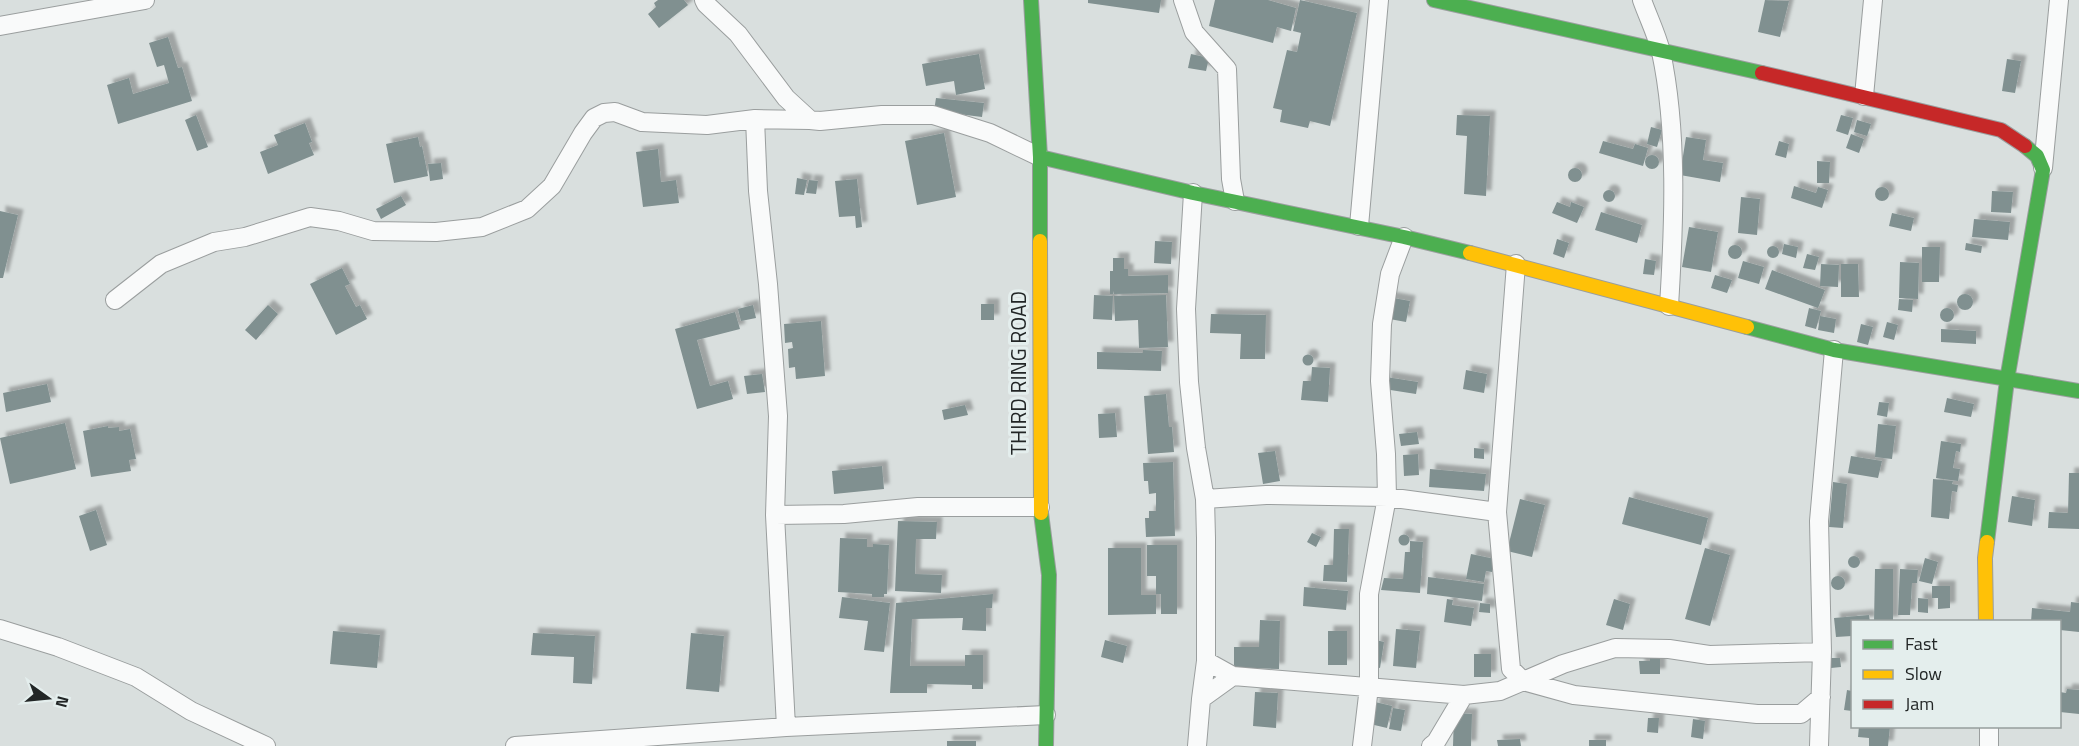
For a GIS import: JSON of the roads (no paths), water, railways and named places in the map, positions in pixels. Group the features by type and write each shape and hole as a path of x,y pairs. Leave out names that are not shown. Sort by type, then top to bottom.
{"street":[{"path":"0,26 145,0"},
{"path":"704,0 738,34 786,98 810,120"},
{"name":"THIRD RING ROAD","path":"1031,0 1040,157 1040,507 1049,575 1046,746"},
{"path":"1183,0 1194,32 1227,69 1231,180 1235,201"},
{"path":"1359,226 1379,0"},
{"path":"1434,0 1864,96 2001,130 2037,156 2043,170"},
{"path":"1642,0 1660,51 1671,130 1674,228 1669,306"},
{"path":"1864,96 1873,0"},
{"path":"1986,620 1985,558 2007,380 2043,170 2059,0"},
{"path":"115,300 161,264 214,242 244,237 310,217 339,221 374,231 436,232 482,227 527,209 552,186 583,133 594,118 604,113 615,112 642,122 707,125 755,118 810,120 882,115 933,115 990,133 1040,157 1193,193 1359,226 1516,264 1834,350 2079,391"},
{"path":"755,118 758,191 778,416 775,515 786,727"},
{"path":"1193,193 1186,309 1190,391 1196,448 1205,499 1206,661 1200,699 1197,746"},
{"path":"1362,746 1369,687 1369,594 1387,497 1380,381 1382,324 1390,274 1404,237"},
{"path":"1516,264 1497,512 1511,669 1523,681 1574,694 1756,714 1801,714 1821,697"},
{"path":"1819,746 1822,652 1819,522 1834,350"},
{"path":"1205,499 1266,495 1387,497 1497,512"},
{"path":"775,515 844,514 918,507 1040,507"},
{"path":"0,629 58,647 136,677 191,711 266,746"},
{"path":"1206,661 1233,676 1464,695 1500,691 1563,664 1615,648 1670,649 1709,655 1822,652"},
{"path":"1200,699 1233,676"},
{"path":"1431,746 1436,742 1464,695"},
{"path":"515,746 786,727 1046,715"},
{"path":"1989,728 1989,746"}]}
